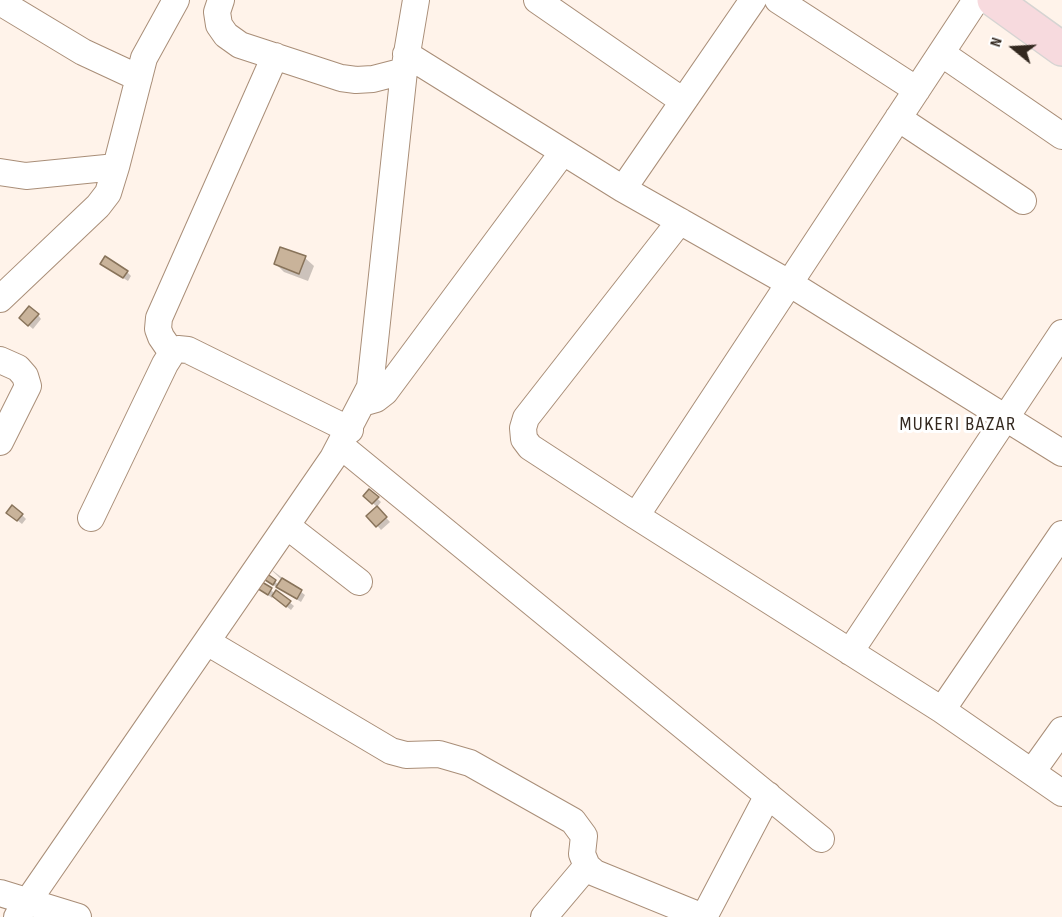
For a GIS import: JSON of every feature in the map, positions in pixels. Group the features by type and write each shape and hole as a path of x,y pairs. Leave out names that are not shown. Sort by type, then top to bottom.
{"main road":[{"path":"994,0 1062,50"}],"street":[{"path":"0,299 98,206 108,193 144,58 176,0"},
{"path":"221,0 217,12 219,25 226,35 240,45 341,78 356,80 373,79 405,62"},
{"path":"22,909 287,526 345,438 370,387 405,62 416,0"},
{"path":"537,0 683,101"},
{"path":"623,189 753,0"},
{"path":"778,0 917,90"},
{"path":"636,516 976,0"},
{"path":"0,2 83,52 139,78"},
{"path":"941,53 1062,136"},
{"path":"172,353 158,329 159,318 275,56"},
{"path":"405,62 789,283 1062,453"},
{"path":"898,118 1023,201"},
{"path":"362,403 376,399 386,392 564,152"},
{"path":"0,172 26,176 116,167"},
{"path":"680,221 526,418 523,428 524,439 530,447 942,710 1062,793"},
{"path":"850,652 1062,333"},
{"path":"91,518 172,353 178,349 188,350 345,438 821,839"},
{"path":"0,360 18,368 25,376 28,386 0,442"},
{"path":"287,526 359,582"},
{"path":"942,710 1062,534"},
{"path":"207,642 391,751 406,755 439,754 470,763 573,821 584,836 582,854 587,866 595,873 704,917 768,795"},
{"path":"1032,772 1062,730"},
{"path":"544,917 587,866"},
{"path":"0,893 22,909 78,917"}],"building":[{"path":"280,247 306,256 299,274 274,264"},
{"path":"105,256 128,271 123,278 100,264"},
{"path":"29,306 39,314 28,326 19,318"},
{"path":"369,489 379,497 372,504 363,496"},
{"path":"12,505 23,514 17,521 6,513"},
{"path":"377,506 387,517 376,527 366,516"},
{"path":"263,571 276,580 273,585 259,576"},
{"path":"282,578 302,590 297,599 276,587"},
{"path":"257,579 272,588 268,595 252,585"},
{"path":"276,590 291,601 286,607 272,596"}],"district":[{"name":"MUKERI BAZAR","path":"958,425"}]}
